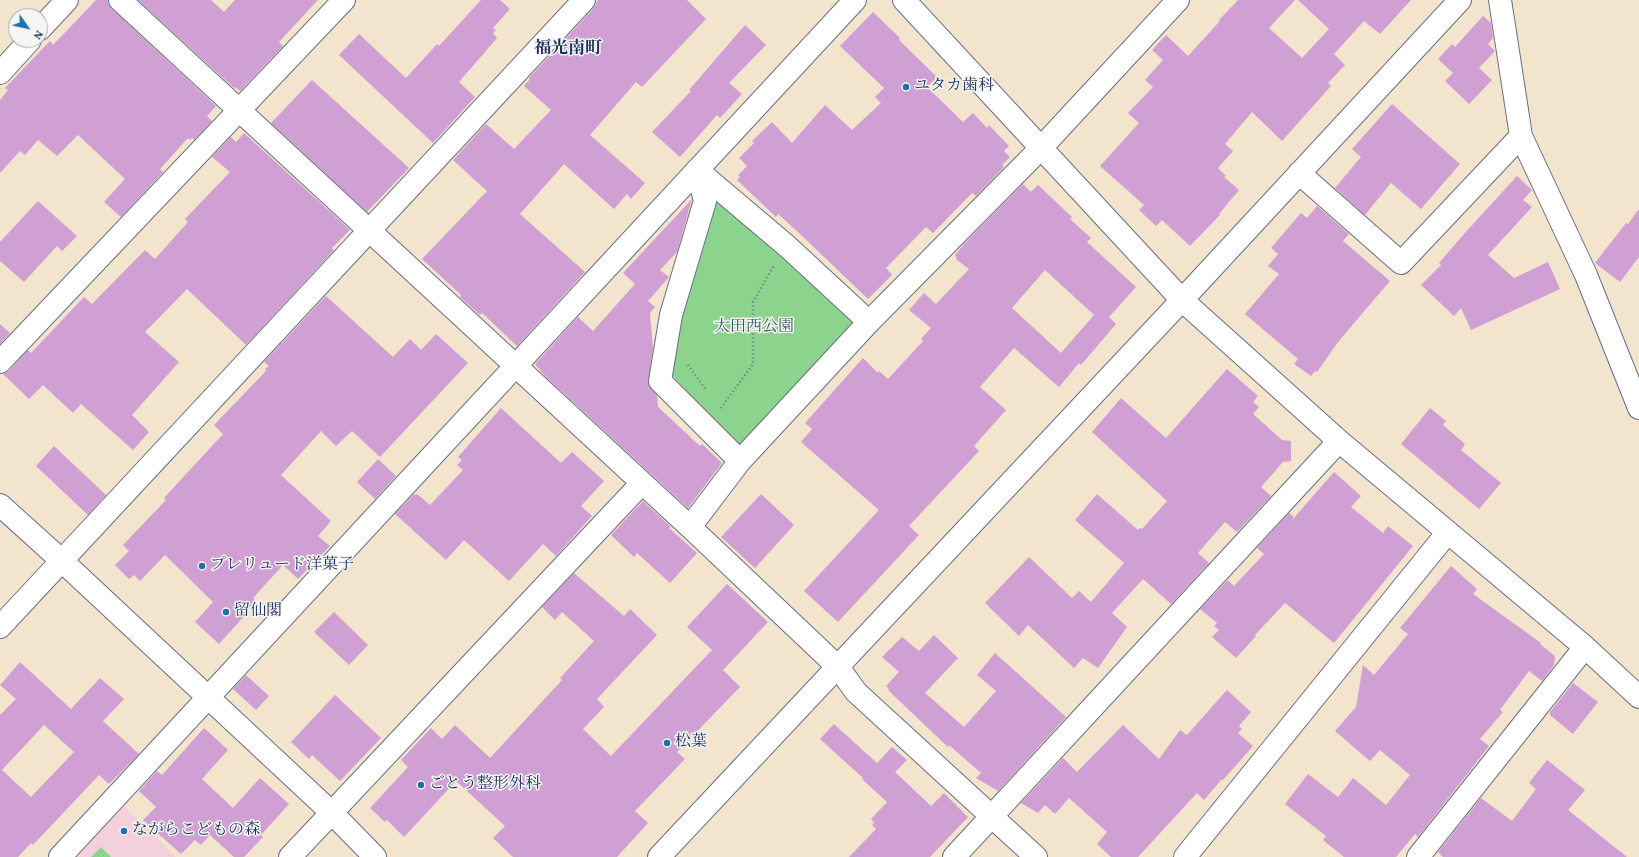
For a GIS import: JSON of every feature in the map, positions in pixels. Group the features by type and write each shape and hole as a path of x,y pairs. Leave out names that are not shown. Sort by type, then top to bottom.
{"street":[{"path":"48,20 67,0"},
{"path":"120,0 514,366 690,527 838,667 856,692 1036,857"},
{"path":"0,362 344,0"},
{"path":"0,627 584,0"},
{"path":"60,857 855,0"},
{"path":"904,0 1040,149 1182,300 1339,441 1585,647 1639,697"},
{"path":"690,527 740,461 870,322 1040,149 1178,0"},
{"path":"659,857 1182,300 1460,0"},
{"path":"1500,0 1521,136 1586,275 1639,408"},
{"path":"0,73 23,48"},
{"path":"1299,173 1401,263 1521,136"},
{"path":"697,170 788,247 870,322"},
{"path":"697,170 705,201 671,315 660,382 740,461"},
{"path":"954,857 1339,441"},
{"path":"290,857 642,483"},
{"path":"0,505 208,696 332,813 375,857"},
{"path":"1185,857 1448,532"},
{"path":"1418,857 1585,647"}],"path":[{"path":"720,409 753,364 753,302 776,262"},
{"path":"688,360 688,367 706,391"},
{"path":"716,403 724,415"}],"shaded area":[{"name":"ながらこどもの森","path":"123,805 176,857 72,857"}],"green space":[{"name":"太田西公園","path":"716,197 857,322 741,450 672,375 697,237"},
{"path":"101,847 111,857 91,857"}],"building":[{"path":"96,0 108,0 108,4 112,9 216,106 207,116 212,121 194,140 192,138 190,140 188,138 160,169 163,172 121,217 104,202 125,179 78,135 57,156 38,140 25,155 20,151 0,173 0,100 8,90 5,88 43,48 48,48 48,43 50,41 53,45"},
{"path":"138,0 211,0 224,12 235,0 318,0 279,42 283,46 240,91 235,87 234,88"},
{"path":"481,0 500,0 510,9 493,28 496,30 493,33 497,38 459,82 475,97 433,143 339,55 359,34 406,78 437,44 439,46"},
{"path":"598,0 687,0 706,19 642,87 636,82 590,135 645,183 631,199 627,194 614,209 564,164 520,214 585,272 517,346 482,313 480,315 460,297 461,295 422,259 487,191 453,160 486,124 514,149 551,110 524,86 530,79 529,78 593,9"},
{"path":"1238,0 1295,0 1269,28 1302,58 1329,29 1298,0 1411,0 1380,34 1364,21 1334,54 1345,65 1328,83 1331,86 1282,141 1252,112 1225,144 1233,151 1218,168 1226,176 1224,177 1239,190 1219,214 1220,215 1190,246 1162,220 1156,226 1139,210 1144,205 1100,166 1139,123 1128,113 1153,87 1145,80 1163,60 1152,50 1166,35 1188,56"},
{"path":"873,12 937,77 927,87 963,122 973,113 987,128 989,125 1009,146 1004,151 1010,157 1002,165 1004,167 976,196 972,193 933,233 926,227 886,268 892,275 868,299 798,232 778,214 776,217 737,180 740,177 738,175 747,166 739,158 754,143 752,141 772,122 792,143 825,105 852,130 881,103 875,97 884,88 840,46"},
{"path":"1483,16 1491,23 1493,38 1488,44 1495,51 1479,68 1492,80 1469,104 1445,81 1453,73 1438,59 1452,44 1455,47"},
{"path":"745,25 766,45 729,83 742,94 720,118 717,115 680,157 652,132 691,91 689,90"},
{"path":"312,80 409,168 367,212 271,123"},
{"path":"1392,104 1460,164 1421,209 1391,183 1365,215 1335,188 1361,157 1352,149"},
{"path":"244,133 350,230 332,248 334,250 246,345 187,289 145,332 179,362 132,415 149,432 133,450 81,404 73,413 43,385 29,399 3,374 9,371 28,350 31,353 84,297 92,304 145,250 155,259 188,222 185,219 230,172 212,157 231,137 236,142"},
{"path":"1517,176 1532,190 1523,200 1532,207 1488,255 1514,278 1548,262 1560,289 1471,330 1461,308 1454,316 1421,285 1441,265 1439,263"},
{"path":"1023,184 1031,192 1038,185 1072,217 1070,219 1091,238 1087,242 1136,287 1109,317 1116,324 1081,365 1079,363 1059,387 1014,348 980,387 1006,410 974,446 979,451 909,526 919,535 838,622 804,591 879,510 801,442 812,429 805,423 863,358 878,373 879,371 888,379 923,341 921,339 931,328 909,310 924,293 936,304 969,269 956,259 957,258 955,255","holes":["1045,270 1094,315 1061,353 1012,308"]},
{"path":"692,199 677,252 660,270 669,277 648,301 655,307 650,313 653,348 648,384 657,395 658,407 700,446 702,444 722,463 688,508 545,376 535,364 578,317 593,331 635,284 623,273"},
{"path":"38,201 77,236 62,251 57,246 24,282 0,261 0,242"},
{"path":"1317,206 1349,234 1343,241 1390,281 1338,342 1317,372 1315,371 1311,376 1294,364 1298,359 1245,314 1279,274 1268,266 1278,254 1271,248 1301,213 1307,218"},
{"path":"1639,209 1639,257 1620,282 1595,263 1626,223 1628,224"},
{"path":"326,296 393,357 410,339 421,350 436,334 468,363 380,457 352,431 336,446 321,431 281,475 331,521 318,536 330,546 298,579 283,565 253,598 257,602 219,644 195,622 213,602 165,555 140,581 134,575 129,579 115,565 129,551 123,545 166,500 164,498 223,434 214,425 266,371 265,369 269,366 264,362"},
{"path":"0,324 10,333 0,344"},
{"path":"1227,369 1258,396 1253,402 1259,407 1253,414 1282,440 1291,441 1291,461 1283,462 1261,487 1271,496 1237,532 1225,522 1198,553 1209,563 1171,604 1143,579 1112,613 1127,627 1098,668 1083,658 1074,668 1028,625 1019,636 985,603 1029,557 1072,598 1079,591 1091,602 1124,563 1075,520 1097,494 1138,530 1140,528 1142,529 1167,501 1092,432 1121,398 1166,438"},
{"path":"501,408 561,463 572,452 604,481 581,506 592,516 556,556 543,544 509,581 464,540 446,560 395,514 414,494 417,494 430,505 463,470 457,465 462,460 458,457"},
{"path":"1430,408 1446,421 1443,425 1465,444 1461,450 1501,483 1479,509 1401,444"},
{"path":"54,446 106,495 88,515 36,466"},
{"path":"378,459 396,476 375,499 357,482"},
{"path":"1334,472 1361,496 1351,507 1383,533 1388,526 1413,546 1334,643 1285,603 1236,658 1212,637 1219,630 1214,626 1217,623 1200,609 1228,580 1234,586 1264,554 1257,548 1289,513 1293,516 1293,519"},
{"path":"761,494 794,525 755,568 721,537"},
{"path":"643,501 671,527 669,528 697,553 670,583 637,553 634,557 611,535"},
{"path":"1451,566 1477,589 1473,594 1541,643 1540,644 1555,656 1554,665 1542,681 1529,671 1500,710 1503,712 1480,739 1489,746 1418,837 1415,834 1396,857 1344,857 1323,840 1326,836 1285,804 1308,774 1338,797 1353,778 1386,805 1410,775 1380,750 1370,761 1335,731 1356,707 1363,665 1374,675 1408,634 1400,628"},
{"path":"574,573 624,616 630,609 657,635 597,699 604,707 583,729 611,756 712,650 687,627 727,584 768,622 723,670 740,687 677,752 685,759 635,811 648,823 617,857 513,857 493,838 505,826 456,781 404,837 387,820 385,822 370,808 408,767 401,760 431,728 442,739 455,725 490,758 562,680 560,678 594,641 562,612 555,620 542,607"},
{"path":"334,612 368,645 349,665 314,632"},
{"path":"934,635 958,658 925,693 964,727 996,691 977,675 995,653 1066,717 998,791 976,778 981,773 949,745 948,747 888,690 889,689 886,686 899,672 882,657 902,637 919,651"},
{"path":"20,662 71,709 100,678 124,699 103,721 139,754 109,784 99,775 33,845 31,843 18,857 0,857 0,715 16,699 0,685","holes":["44,725 74,752 31,797 2,770"]},
{"path":"246,675 269,696 256,710 233,689"},
{"path":"1573,683 1598,702 1573,734 1550,715 1550,712"},
{"path":"1227,690 1251,712 1239,726 1242,729 1238,733 1253,746 1204,800 1197,793 1138,857 1111,857 1097,844 1107,832 1069,798 1055,814 1045,805 1038,813 1021,803 1063,758 1077,772 1123,725 1159,759 1180,730 1187,735"},
{"path":"335,695 381,738 340,781 312,755 309,759 291,742"},
{"path":"834,724 877,763 892,747 907,760 895,772 931,806 944,793 968,817 930,857 849,857 876,829 872,825 874,823 871,819 887,802 820,739"},
{"path":"204,728 228,750 202,779 233,808 260,778 289,804 261,835 263,837 244,857 234,857 210,835 201,845 195,840 181,854 143,820 156,807 139,791 157,771 162,775"},
{"path":"1547,760 1585,790 1568,810 1627,857 1443,857 1438,852 1481,798 1512,821 1536,789 1529,783"}],"place":[{"name":"ユタカ歯科","path":"906,87"},
{"name":"プレリュード洋菓子","path":"202,566"},
{"name":"留仙閣","path":"226,612"},
{"name":"松葉","path":"667,743"},
{"name":"ごとう整形外科","path":"421,785"},
{"name":"ながらこどもの森","path":"124,831"}],"district":[{"name":"福光南町","path":"568,50"}]}
